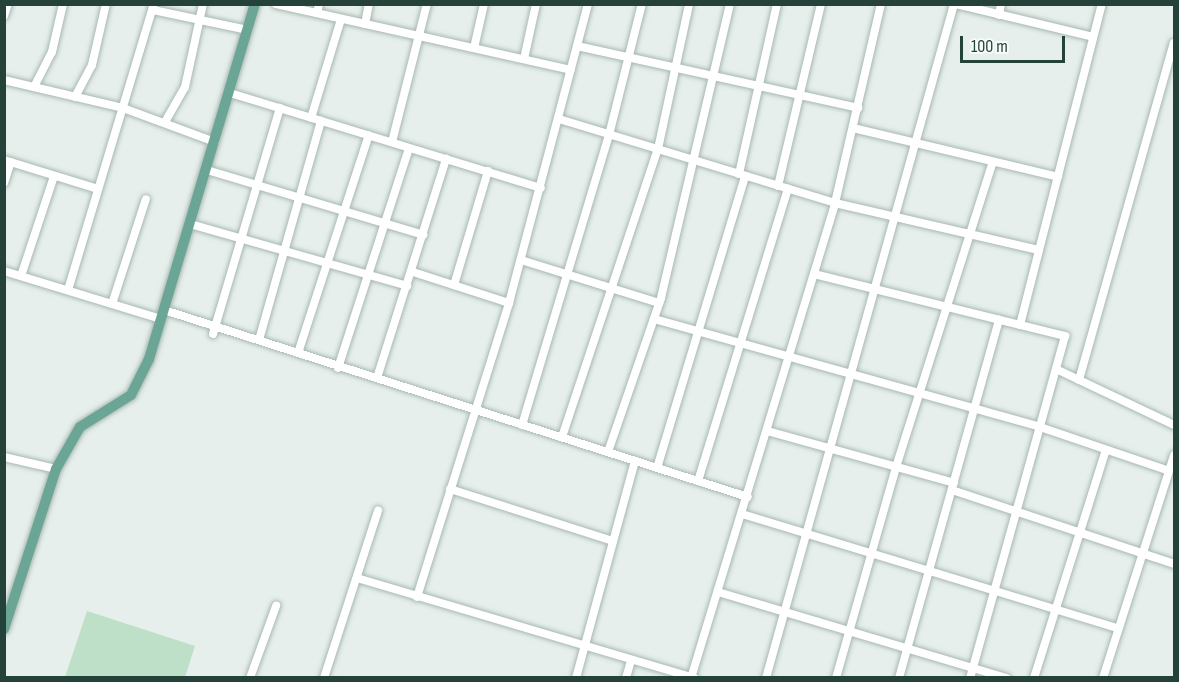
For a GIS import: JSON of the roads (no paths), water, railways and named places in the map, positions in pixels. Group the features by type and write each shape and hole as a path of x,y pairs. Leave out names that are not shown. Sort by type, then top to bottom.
{"main road":[{"path":"4,629 10,596 56,469 80,427 131,394 163,314 255,4"}],"street":[{"path":"4,16 8,4"},
{"path":"34,87 52,52 63,4"},
{"path":"75,97 92,65 106,4"},
{"path":"165,122 185,87 203,4"},
{"path":"276,4 318,9 341,19 571,70"},
{"path":"364,24 369,4"},
{"path":"392,142 427,4"},
{"path":"474,48 484,4"},
{"path":"524,59 536,4"},
{"path":"417,597 509,303 588,4"},
{"path":"522,424 609,135 642,4"},
{"path":"562,437 658,149 689,4"},
{"path":"608,452 659,303 695,160 730,4"},
{"path":"657,468 742,175 758,86 777,4"},
{"path":"778,186 821,4"},
{"path":"357,578 584,648 692,677 836,203 881,4"},
{"path":"766,678 955,4 1093,37"},
{"path":"999,15 1001,4"},
{"path":"1020,325 1102,4"},
{"path":"68,290 154,7 248,30"},
{"path":"311,118 341,19"},
{"path":"1079,380 1174,43"},
{"path":"577,46 858,108"},
{"path":"4,80 123,108 215,142"},
{"path":"230,93 541,188"},
{"path":"214,330 280,108"},
{"path":"559,119 836,203 1039,250"},
{"path":"259,340 321,121"},
{"path":"853,128 1058,177"},
{"path":"298,353 369,135"},
{"path":"338,367 370,276 409,148"},
{"path":"376,378 413,272 446,159"},
{"path":"4,183 8,161 98,189"},
{"path":"836,678 896,467 993,162"},
{"path":"207,170 423,235"},
{"path":"454,285 488,171"},
{"path":"21,276 54,176"},
{"path":"698,481 788,189"},
{"path":"112,304 146,199"},
{"path":"190,224 407,286"},
{"path":"521,260 659,303"},
{"path":"4,271 112,304 163,314 214,330 259,340 748,497"},
{"path":"413,272 509,303"},
{"path":"814,274 1065,336 970,678"},
{"path":"654,319 1040,427 1169,471"},
{"path":"899,678 999,320"},
{"path":"1056,369 1174,425"},
{"path":"767,431 896,467 1174,564"},
{"path":"1034,678 1106,450"},
{"path":"1103,678 1140,552 1174,455"},
{"path":"4,456 56,469"},
{"path":"576,678 635,461"},
{"path":"450,489 613,541"},
{"path":"324,678 378,511"},
{"path":"742,514 995,588 1118,628"},
{"path":"718,592 1006,678"},
{"path":"250,678 276,606"},
{"path":"626,678 631,660"}]}
